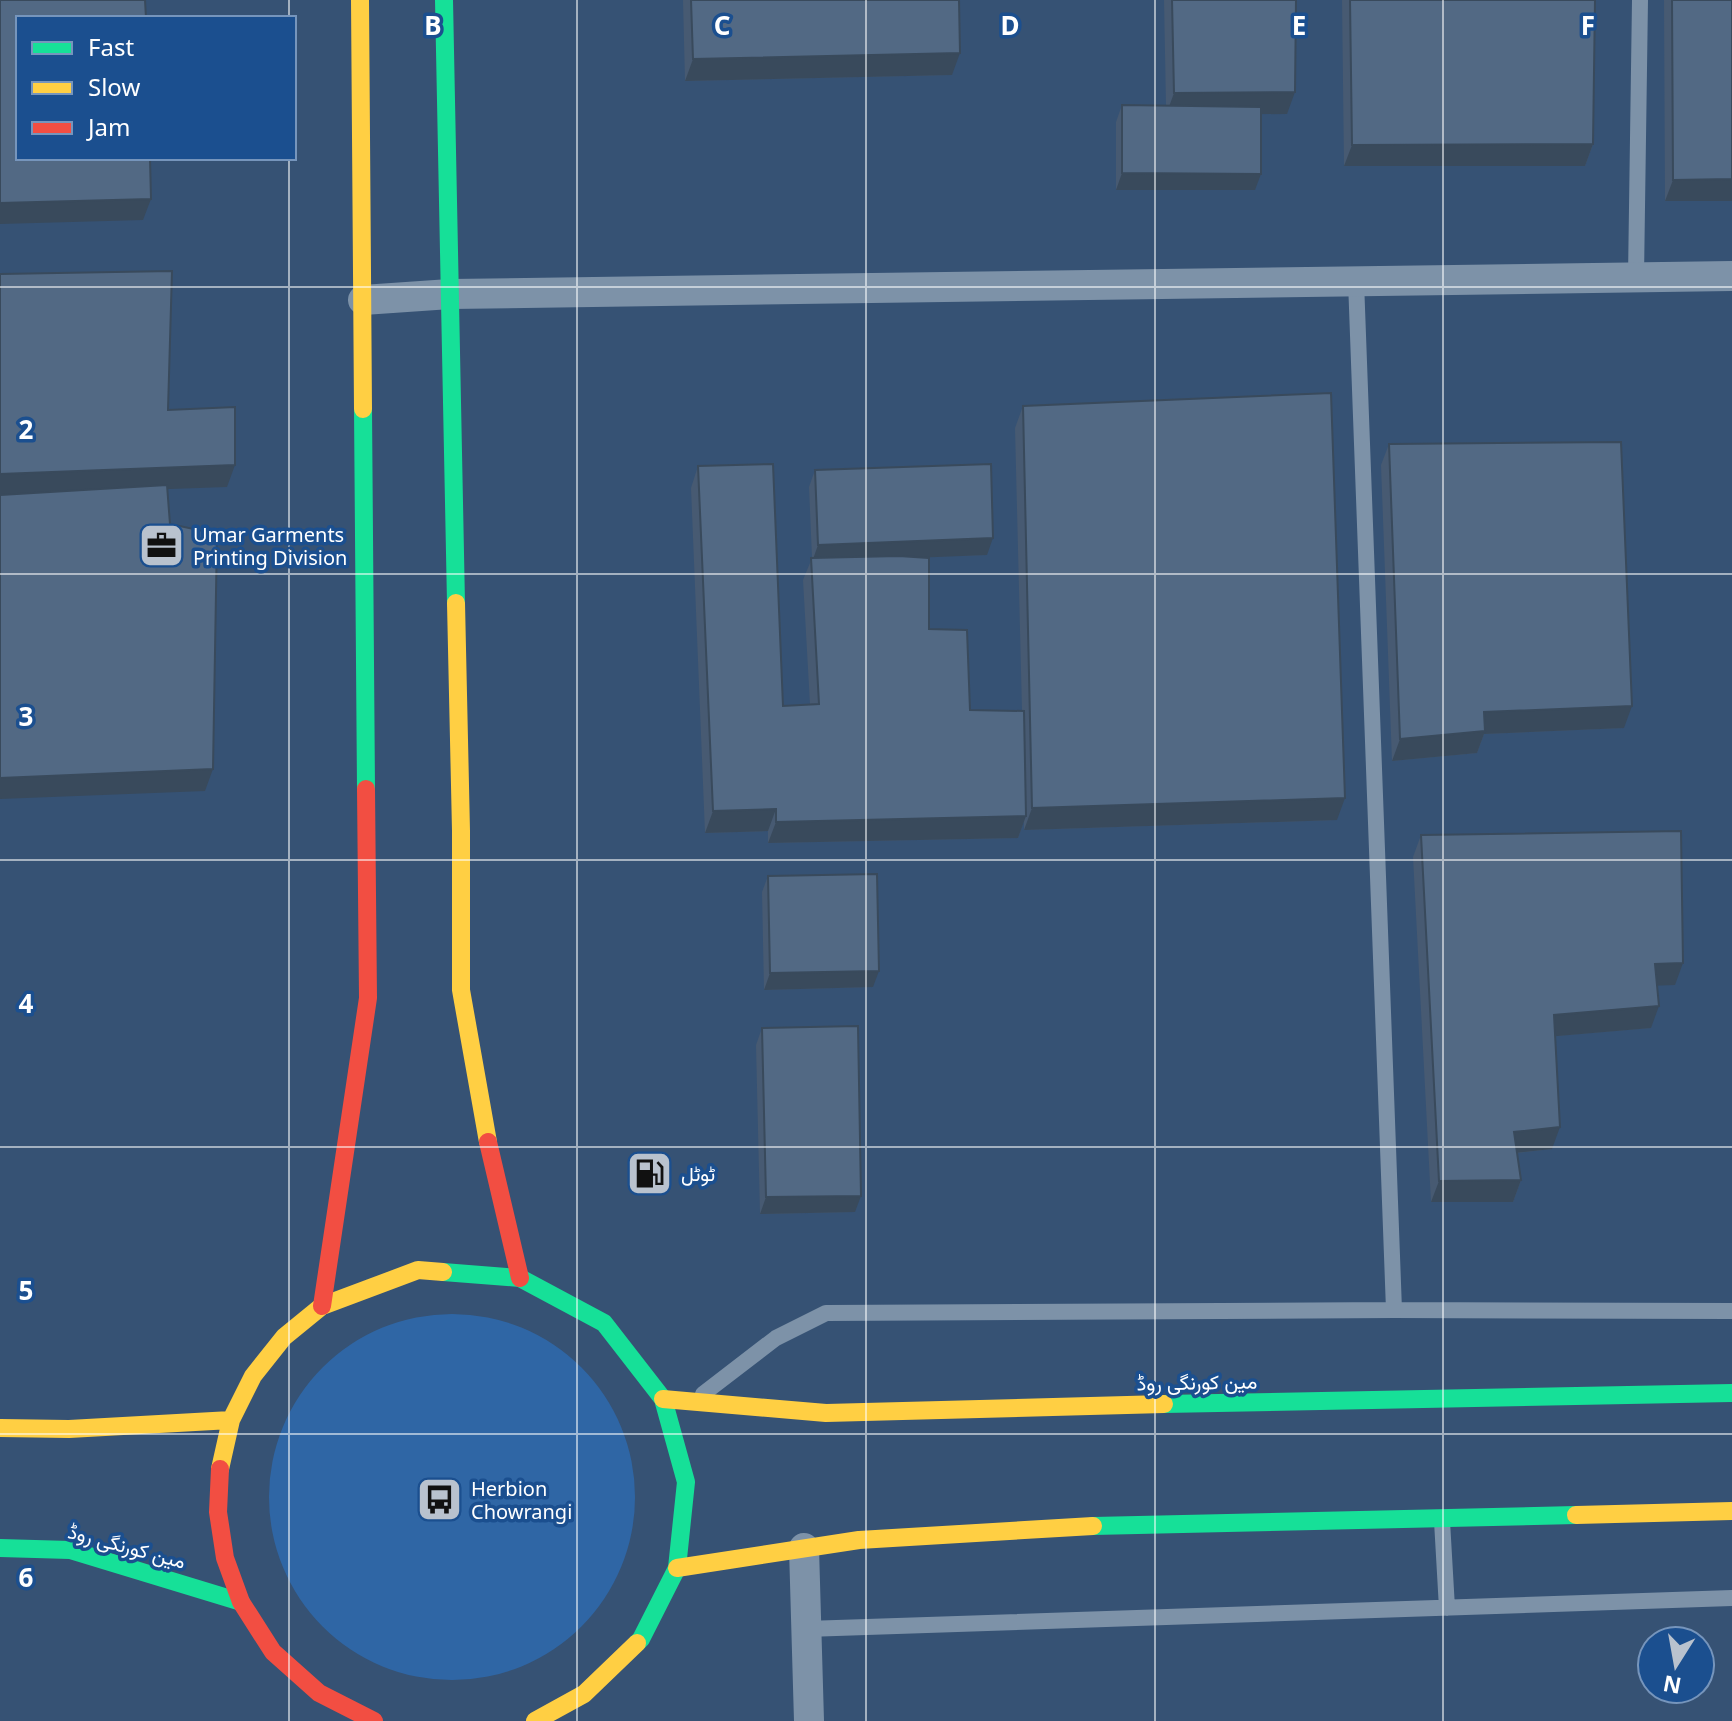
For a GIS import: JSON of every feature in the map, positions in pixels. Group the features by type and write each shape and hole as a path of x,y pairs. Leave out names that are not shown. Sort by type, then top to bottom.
{"main road":[{"path":"322,1306 368,998 360,0"},
{"path":"444,0 461,831 461,990 492,1163 520,1278"},
{"path":"374,1721 319,1693 273,1652 241,1602 225,1558 218,1512 220,1465 231,1420 253,1376 284,1337 322,1306 418,1270 520,1278 604,1323 663,1399 686,1482 677,1568 641,1639 584,1694 535,1721"},
{"name":"مین کورنگی روڈ","path":"663,1399 826,1413 1732,1393"},
{"path":"0,1428 69,1429 231,1420"},
{"path":"677,1568 859,1540 1059,1527 1732,1511"},
{"name":"مین کورنگی روڈ","path":"0,1548 70,1550 241,1602"}],"street":[{"path":"363,300 450,294 1732,276"},
{"path":"804,1548 809,1721"}],"lane":[{"path":"1636,277 1640,0"},
{"path":"1356,281 1394,1310"},
{"path":"694,1401 776,1338 826,1313 1732,1311"},
{"path":"1442,1518 1447,1608"},
{"path":"806,1629 1732,1598"}],"shaded area":[{"path":"452,1314 488,1318 522,1328 553,1345 581,1368 604,1396 621,1427 631,1461 635,1497 631,1533 621,1567 604,1598 581,1626 553,1649 522,1666 488,1676 452,1680 416,1676 382,1666 351,1649 323,1626 300,1598 283,1567 273,1533 269,1497 273,1461 283,1427 300,1396 323,1368 351,1345 382,1328 416,1318"}],"building":[{"path":"0,0 145,0 146,16 16,16 16,160 150,160 151,199 0,203"},
{"path":"691,0 959,0 960,53 693,59"},
{"path":"1172,0 1296,0 1295,92 1174,93"},
{"path":"1350,0 1595,0 1593,144 1352,145"},
{"path":"1672,0 1732,0 1732,179 1673,180"},
{"path":"1122,105 1261,107 1261,174 1122,173"},
{"path":"172,271 168,410 235,407 235,465 0,474 0,274"},
{"path":"1331,393 1345,798 1032,808 1023,406"},
{"path":"1621,442 1632,706 1484,712 1485,731 1400,739 1389,444"},
{"path":"773,464 783,706 819,704 811,558 929,558 929,629 967,630 970,710 1024,711 1026,816 776,822 776,809 713,811 698,466"},
{"path":"991,464 993,538 818,545 815,470"},
{"path":"167,485 170,524 217,534 213,769 0,778 0,495"},
{"path":"1681,831 1683,963 1655,964 1659,1006 1554,1015 1560,1127 1514,1132 1521,1180 1439,1181 1421,835"},
{"path":"877,874 879,971 770,973 768,876"},
{"path":"858,1026 861,1196 766,1197 762,1028"}],"traffic: fast":[{"path":"444,0 456,603"},
{"path":"363,409 366,789"},
{"path":"443,1272 520,1278 604,1323 663,1399 686,1482 677,1568 637,1643"},
{"path":"1164,1404 1732,1393"},
{"path":"1093,1526 1576,1515"},
{"path":"0,1548 70,1550 241,1602"}],"traffic: slow":[{"path":"360,0 363,409"},
{"path":"456,603 461,990 488,1142"},
{"path":"220,1469 231,1420 253,1376 284,1337 322,1306 418,1270 443,1272"},
{"path":"663,1399 826,1413 1164,1404"},
{"path":"0,1428 69,1429 231,1420"},
{"path":"1576,1515 1732,1511"},
{"path":"677,1568 859,1540 1093,1526"},
{"path":"535,1721 584,1694 637,1643"}],"traffic: jam":[{"path":"322,1306 368,998 366,789"},
{"path":"488,1142 520,1278"},
{"path":"220,1469 218,1512 225,1558 241,1602 273,1652 319,1693 374,1721"}],"place":[{"name":"Umar Garments Printing Division","path":"162,546"},
{"name":"ٹوٹل","path":"650,1173"},
{"name":"Herbion Chowrangi","path":"440,1499"}]}
